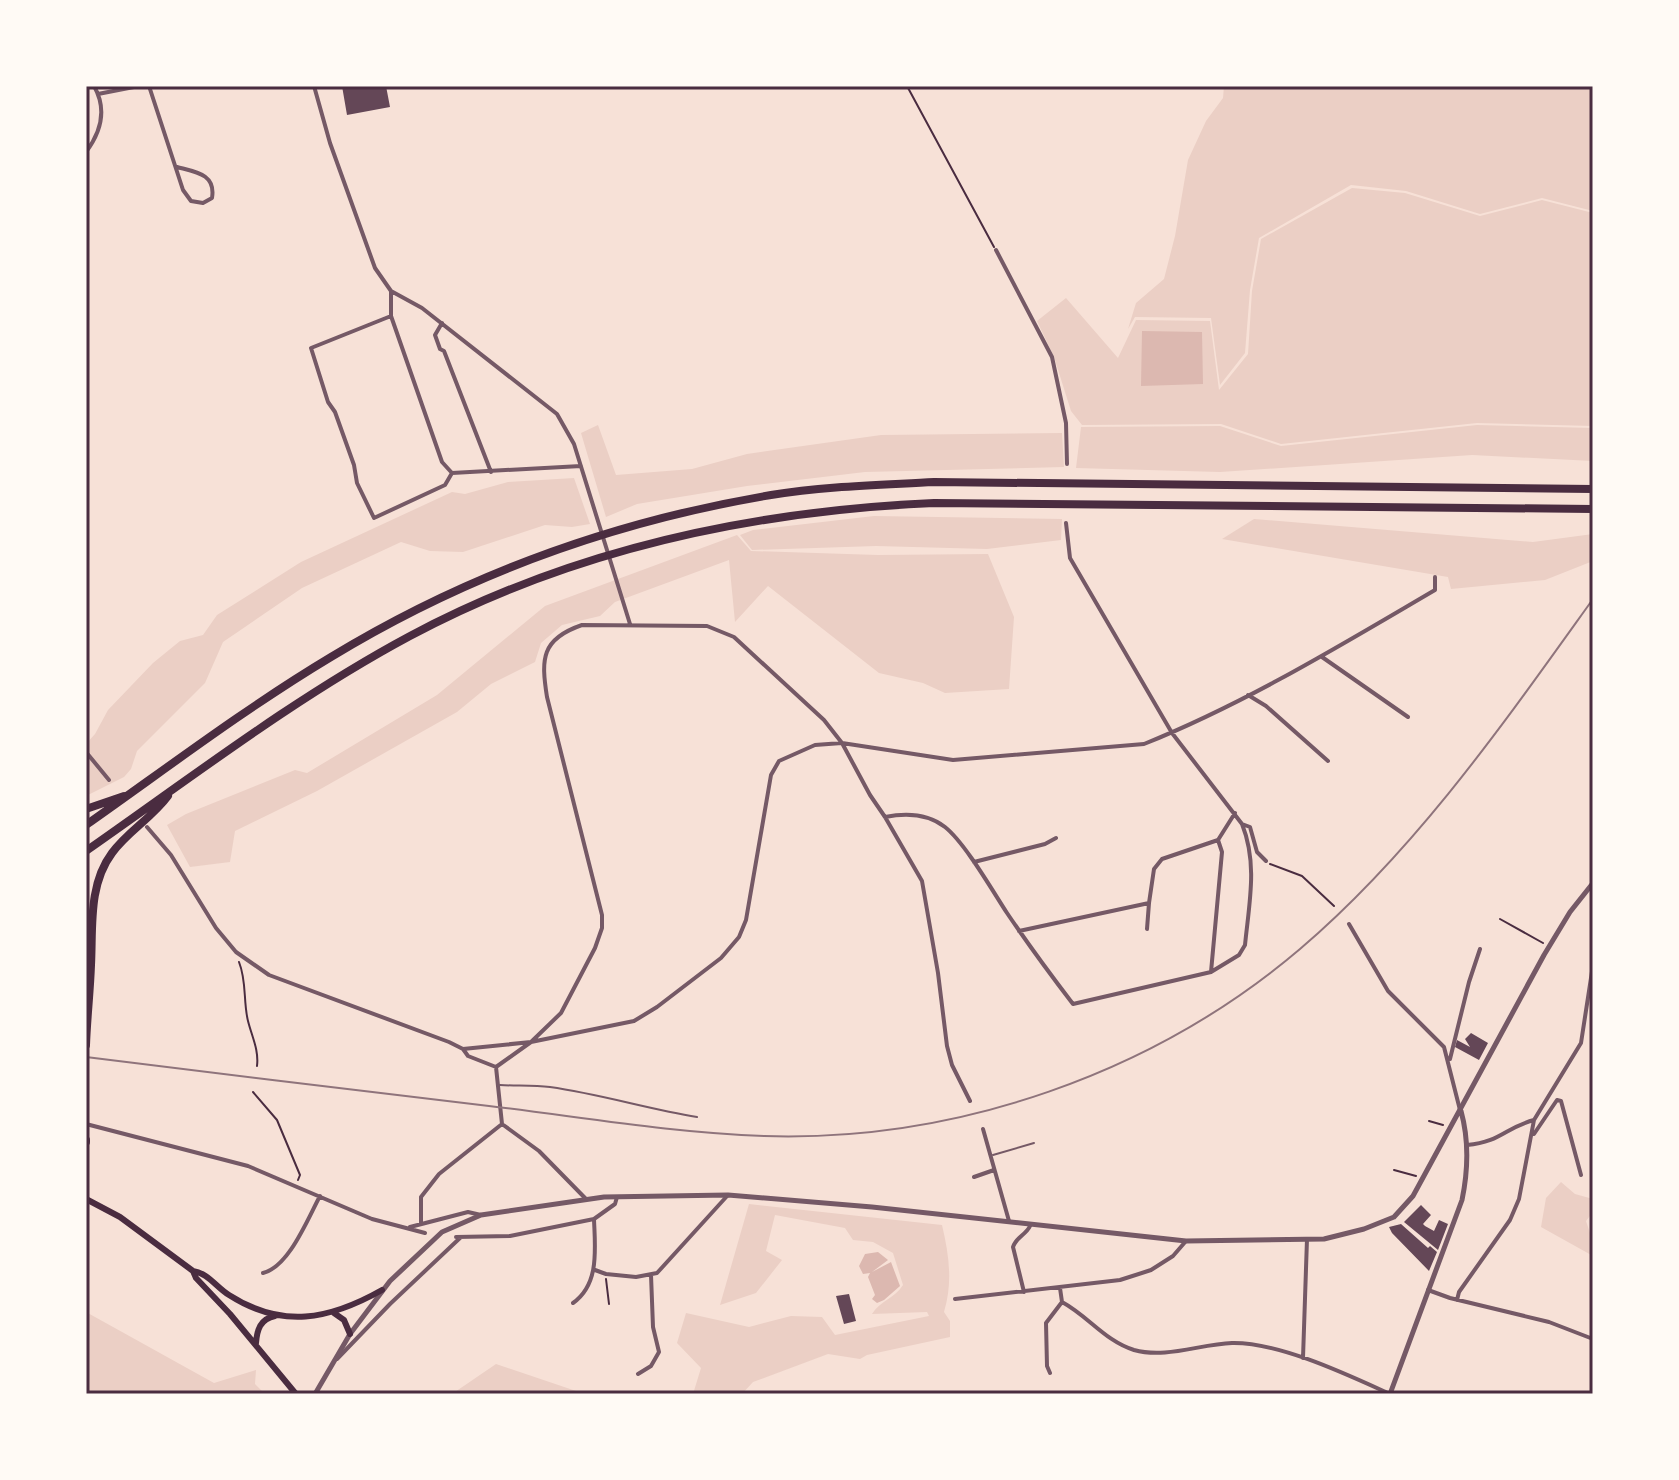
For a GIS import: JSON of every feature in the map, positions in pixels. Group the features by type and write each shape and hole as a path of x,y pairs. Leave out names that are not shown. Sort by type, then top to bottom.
{"highway":[{"path":"86,825 270,696 401,617 471,583 545,553 694,509 788,493 934,482 1593,489"},
{"path":"86,851 341,675 410,635 478,602 551,573 699,530 856,506 934,503 1593,509"},
{"path":"86,1045 93,907 103,869 119,845 157,811 170,792"},
{"path":"86,809 112,798 129,795"},
{"path":"86,991 87,1008"}],"main road":[{"path":"86,1199 120,1217 193,1271 202,1272 244,1305 278,1316 334,1313 357,1305 382,1290"},
{"path":"193,1271 296,1394"},
{"path":"334,1313 344,1320 350,1334"},
{"path":"256,1344 262,1322 278,1316"}],"street":[{"path":"86,152 102,121 94,86"},
{"path":"98,94 139,86"},
{"path":"149,86 183,190 191,201 203,203 212,198 210,179 202,173 177,167"},
{"path":"314,86 330,143 375,268 391,291 422,308 557,414 574,444 630,624"},
{"path":"996,250 1052,357 1066,423 1067,464"},
{"path":"391,291 391,316 442,462 452,473 581,466"},
{"path":"391,316 311,348 328,402 335,412 354,465 357,483 374,518 445,485 452,473"},
{"path":"442,323 435,335 491,472"},
{"path":"885,817 904,813 919,815 944,827 973,862 1073,1004 1211,972 1239,955 1245,945 1252,875 1252,852 1242,824 1172,733 1070,558 1066,523"},
{"path":"147,827 171,855 216,928 236,952 269,975 463,1049 531,1042 634,1021 721,958 739,937 746,920 771,775 779,761 796,752 815,745 842,743 953,760 1144,744 1172,733 1322,657 1435,590 1435,577"},
{"path":"496,1067 531,1042 561,1013 602,928 602,915 547,697 543,670 547,650 562,632 582,625 707,626 734,637 824,720 842,743 922,881 947,1046 952,1065 970,1101"},
{"path":"1322,657 1408,717"},
{"path":"1248,695 1266,706 1328,761"},
{"path":"86,752 109,780"},
{"path":"1147,929 1154,869 1162,859 1218,840 1235,813"},
{"path":"1242,824 1250,827 1257,852 1266,861"},
{"path":"973,862 1045,844 1056,838"},
{"path":"1211,972 1222,852 1218,840"},
{"path":"315,1394 350,1334 382,1290 442,1232 481,1215 586,1199 728,1195 1186,1241 1324,1239 1364,1229 1394,1217 1406,1206 1549,947 1570,912 1593,883"},
{"path":"1019,931 1149,903"},
{"path":"1060,1288 1062,1302 1110,1338 1134,1350 1157,1352 1232,1343 1269,1349 1303,1358 1390,1394 1462,1200 1466,1182 1466,1132 1444,1047 1388,991 1349,924"},
{"path":"1449,1064 1480,949"},
{"path":"1457,1300 1459,1292 1510,1220 1519,1199 1534,1120 1581,1043 1593,965"},
{"path":"463,1049 468,1056 496,1067"},
{"path":"496,1067 502,1124 539,1151 586,1199"},
{"path":"1533,1134 1557,1100 1561,1101 1581,1175"},
{"path":"1466,1145 1491,1142 1534,1120"},
{"path":"86,1124 248,1166 372,1219 425,1233"},
{"path":"421,1223 421,1197 439,1174 502,1124"},
{"path":"983,1129 1009,1221"},
{"path":"974,1177 995,1170"},
{"path":"595,1270 636,1277 657,1273 728,1195"},
{"path":"263,1273 274,1270 283,1261 320,1196"},
{"path":"331,1364 458,1237 510,1236 594,1219 615,1204 617,1197"},
{"path":"407,1228 468,1212 481,1215"},
{"path":"573,1303 581,1297 595,1270 594,1219"},
{"path":"1024,1292 1013,1247 1030,1226"},
{"path":"1303,1358 1307,1239"},
{"path":"955,1299 1060,1288 1139,1275 1173,1256 1186,1241"},
{"path":"638,1374 651,1366 659,1352 653,1327 651,1275"},
{"path":"1428,1290 1549,1322 1593,1339"},
{"path":"1050,1373 1047,1366 1046,1323 1062,1302"}],"lane":[{"path":"498,1085 546,1087 697,1117"},
{"path":"991,1156 1034,1143"}],"path":[{"path":"907,86 996,250"},
{"path":"1266,861 1302,876 1334,906"},
{"path":"1500,919 1549,947"},
{"path":"236,952 246,979 248,1020 256,1043 257,1066"},
{"path":"253,1092 277,1120 300,1175 297,1185"},
{"path":"1429,1121 1450,1127"},
{"path":"1394,1170 1423,1179"},
{"path":"606,1274 609,1304"}],"shaded area":[{"path":"1224,86 1593,86 1593,211 1542,198 1480,214 1406,191 1351,185 1259,238 1250,290 1245,353 1220,385 1211,318 1135,317 1128,329 1136,303 1164,279 1188,160 1206,121 1223,98"},
{"path":"1352,188 1405,193 1480,216 1542,200 1593,213 1593,426 1477,423 1281,444 1221,424 1082,425 1071,411 1054,357 1037,321 1066,298 1118,358 1136,320 1210,321 1219,390 1248,354 1252,291 1261,239"},
{"path":"1142,331 1202,332 1203,384 1141,386"},
{"path":"598,425 616,475 692,469 747,454 881,435 1062,433 1064,467 865,472 747,486 637,504 606,517 581,433"},
{"path":"1477,425 1593,428 1593,461 1472,455 1220,472 1076,468 1081,427 1220,426 1281,446"},
{"path":"574,478 590,524 572,527 545,525 463,552 430,551 401,542 302,588 223,642 205,683 137,751 131,769 124,777 86,796 86,744 108,710 153,663 180,641 203,635 217,615 301,562 452,492 465,494 508,482"},
{"path":"874,516 1062,519 1061,540 987,549 876,546 752,550 740,535 753,530"},
{"path":"1254,519 1533,542 1593,534 1593,561 1545,580 1451,589 1448,577 1222,539"},
{"path":"737,535 751,551 988,554 1014,617 1009,689 945,693 923,683 879,673 768,586 735,622 729,560 615,602 600,616 562,625 541,643 535,662 491,684 457,712 317,791 235,831 230,862 190,867 167,825 186,814 295,770 307,773 437,695 545,606"},
{"path":"1561,1182 1575,1194 1593,1199 1593,1212 1586,1221 1593,1242 1593,1256 1541,1227 1546,1198"},
{"path":"749,1204 942,1225 949,1268 944,1312 950,1321 950,1337 860,1359 828,1354 753,1382 742,1394 693,1394 701,1368 677,1343 686,1313 749,1327 791,1316 822,1317 835,1335 929,1316 927,1312 872,1314 903,1285 893,1253 873,1242 853,1240 845,1228 775,1215 766,1251 782,1260 756,1293 720,1305"},
{"path":"878,1252 888,1260 872,1272 891,1262 900,1286 877,1303 872,1299 875,1295 868,1277 870,1273 863,1274 859,1266 865,1254"},
{"path":"86,1312 214,1383 256,1370 255,1384 265,1394 86,1394"},
{"path":"496,1364 576,1391 572,1394 452,1394"}],"building":[{"path":"342,86 386,86 390,107 347,115"},
{"path":"1471,1033 1488,1043 1479,1060 1455,1047 1457,1040 1470,1047 1465,1039"},
{"path":"1421,1205 1431,1215 1423,1224 1425,1226 1434,1231 1439,1220 1448,1224 1438,1250 1404,1222"},
{"path":"1401,1224 1437,1252 1429,1271 1389,1227"},
{"path":"849,1294 856,1321 844,1324 836,1296"}],"railway":[{"path":"86,1057 661,1128 764,1136 836,1135 908,1127 979,1112 1049,1092 1116,1065 1181,1032 1243,993 1300,949 1342,911 1457,783 1593,599"}]}
